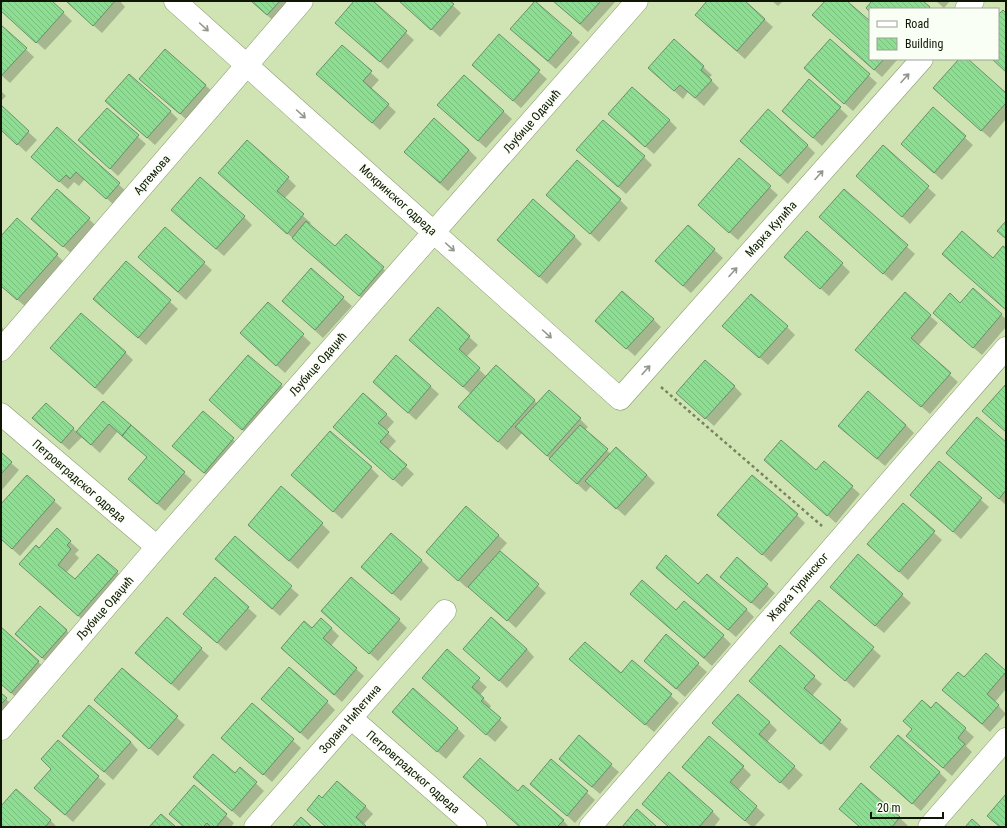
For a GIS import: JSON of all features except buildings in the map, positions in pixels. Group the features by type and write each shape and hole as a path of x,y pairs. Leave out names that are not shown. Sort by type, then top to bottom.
{"street":[{"name":"Мокринског одреда","path":"175,1 620,399"},
{"name":"Артемова","path":"1,350 302,1"},
{"name":"Љубице Одаџић","path":"1,729 157,547 637,1"},
{"name":"Марка Кулића","path":"620,399 921,60"},
{"name":"Жарка Туринског","path":"590,827 1006,348"},
{"name":"Петровградског одреда","path":"1,414 157,547"},
{"name":"Зорана Нићетина","path":"255,827 445,611"},
{"name":"Петровградског одреда","path":"351,718 476,827"},
{"path":"929,827 1006,739"}],"path":[{"path":"644,372 839,540"}]}
